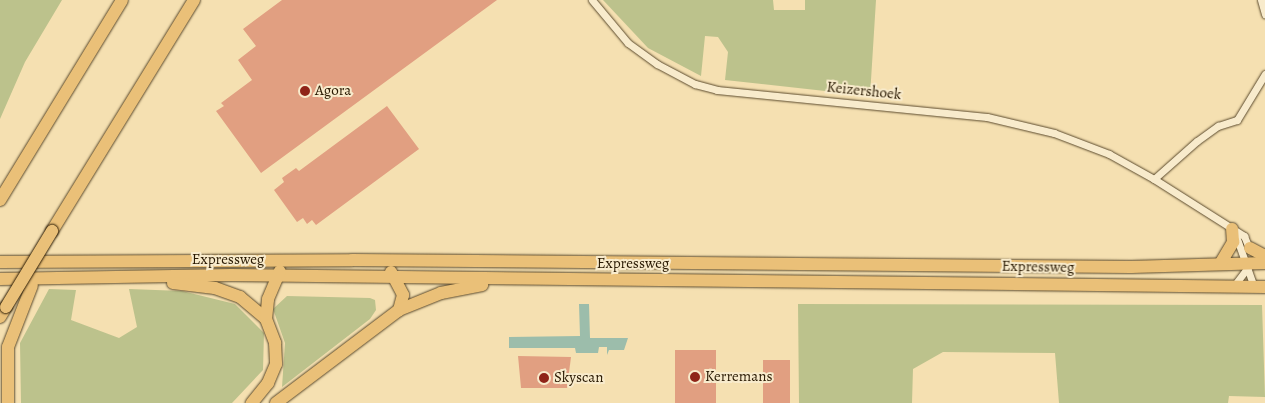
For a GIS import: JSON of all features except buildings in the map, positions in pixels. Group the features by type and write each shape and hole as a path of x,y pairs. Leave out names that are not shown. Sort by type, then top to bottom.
{"highway":[{"path":"0,200 122,0"},
{"path":"3,312 194,0"},
{"path":"1220,264 1230,250 1232,229"},
{"path":"1250,248 1265,256"},
{"path":"378,260 396,277 403,295 399,310"},
{"name":"Expressweg","path":"0,262 378,260 1131,267 1220,264 1246,266 1265,263"},
{"path":"266,320 276,276 288,261"},
{"path":"8,403 8,347 32,285 31,265"},
{"name":"Expressweg","path":"0,279 276,276 1260,287"},
{"path":"124,277 215,288 240,297 266,320 275,342 276,364 268,383 252,403"},
{"path":"276,403 399,310 463,287 514,280"}],"street":[{"name":"Keizershoek","path":"592,0 616,30 642,54 695,84 717,90 1006,121 1086,144 1154,179 1244,236 1250,248"},
{"path":"1261,0 1265,14"},
{"path":"1154,179 1197,141 1244,113 1265,74"},
{"path":"1232,229 1246,266 1260,287"},
{"path":"1233,287 1246,266 1250,248"}],"green space":[{"path":"0,0 62,0 25,62 0,119"},
{"path":"603,0 773,0 774,10 805,10 805,0 876,0 870,96 725,80 728,52 718,37 705,36 701,76 648,48"},
{"path":"49,289 76,290 71,320 119,338 137,327 129,289 182,291 235,304 264,333 263,370 232,403 21,403 20,343"},
{"path":"287,296 370,298 375,300 376,310 370,319 282,387 285,343 273,309"},
{"path":"798,304 1262,305 1265,397 1229,396 1228,403 1059,403 1055,353 943,352 913,369 912,403 799,403"}],"shaded area":[{"path":"579,304 589,304 590,338 628,338 624,350 609,350 607,355 607,347 599,347 598,353 576,353 575,348 509,348 509,337 580,336"}],"place":[{"name":"Agora","path":"305,91"},
{"name":"Kerremans","path":"695,377"},
{"name":"Skyscan","path":"544,378"}]}
